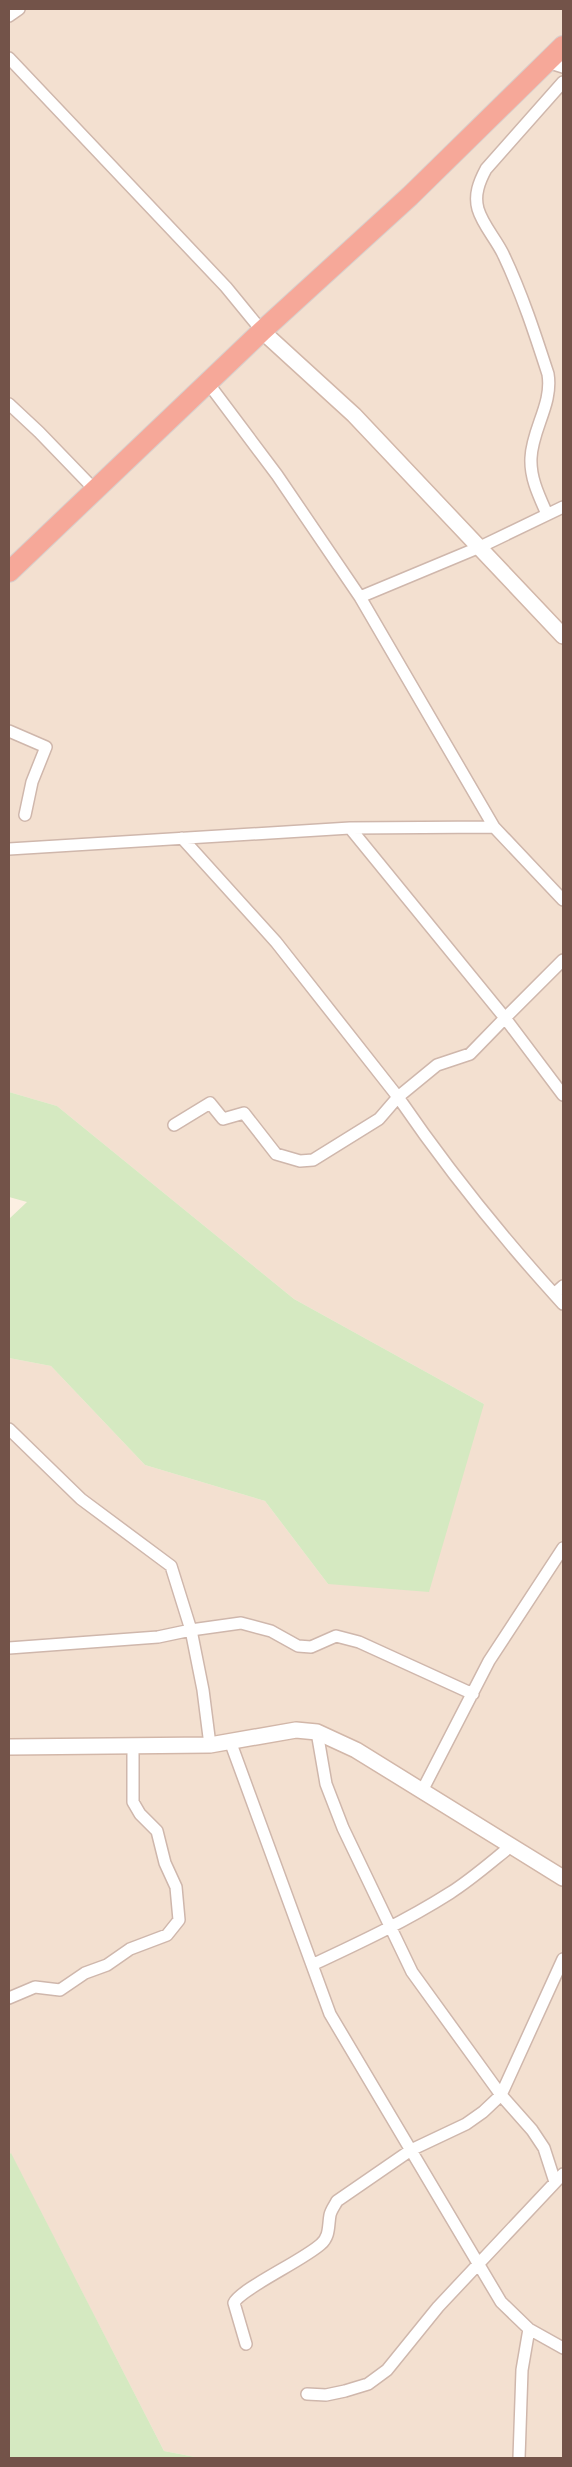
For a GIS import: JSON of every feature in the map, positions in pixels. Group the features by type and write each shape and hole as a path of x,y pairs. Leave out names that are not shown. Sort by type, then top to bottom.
{"highway":[{"path":"9,572 262,331 555,64 563,46"}],"main road":[{"path":"262,331 354,415 563,636"},
{"path":"9,1747 210,1745 296,1730 317,1732 356,1750 563,1878"}],"street":[{"path":"9,16 19,9"},
{"path":"9,58 226,287 262,331"},
{"path":"547,514 532,478 531,457 550,388 548,374 522,294 500,245 478,211 476,202 480,181 486,170 563,82"},
{"path":"208,383 277,475 360,597 494,827 563,900"},
{"path":"9,404 96,491"},
{"path":"360,597 480,547 563,508"},
{"path":"9,731 46,747 32,782 25,815"},
{"path":"9,849 350,828 494,827"},
{"path":"350,828 505,1018 563,1095"},
{"path":"182,838 276,942 398,1097 434,1150 483,1213 563,1304"},
{"path":"174,1126 210,1102 223,1119 244,1113 276,1154 300,1160 313,1160 378,1119 398,1097 437,1065 470,1054 563,960"},
{"path":"554,1294 563,1286"},
{"path":"9,1429 81,1499 171,1566 191,1630 202,1682 210,1745"},
{"path":"422,1791 490,1661 563,1548"},
{"path":"9,1648 158,1637 241,1623 270,1631 298,1646 311,1647 336,1636 359,1642 473,1694"},
{"path":"307,2394 326,2395 345,2391 368,2384 387,2370 409,2341 477,2264 504,2239 559,2178 544,2148 532,2130 501,2095 412,1972 343,1828 326,1784 317,1732"},
{"path":"230,1741 330,2014 501,2302 529,2329 563,2348"},
{"path":"9,1998 35,1987 60,1990 85,1973 107,1965 130,1949 167,1935 179,1920 176,1887 165,1863 157,1831 140,1814 133,1802 132,1746"},
{"path":"312,1965 391,1928 453,1891 511,1846"},
{"path":"246,2344 234,2303 240,2294 283,2271 322,2244 327,2236 330,2214 337,2201 411,2150 466,2124 483,2112 501,2095 563,1959"},
{"path":"519,2458 522,2370 529,2329"}],"shaded area":[{"path":"9,9 563,9 563,2458 200,2458 164,2451 11,2154 9,2155 9,1358 51,1366 145,1465 265,1501 328,1584 484,1404 294,1299 57,1106 9,1092"}],"green space":[{"path":"9,1092 57,1106 294,1299 484,1404 429,1592 328,1584 265,1501 145,1465 51,1366 9,1358 9,1219 27,1202 9,1197"},
{"path":"11,2153 164,2451 200,2458 9,2458 9,2155"}]}
